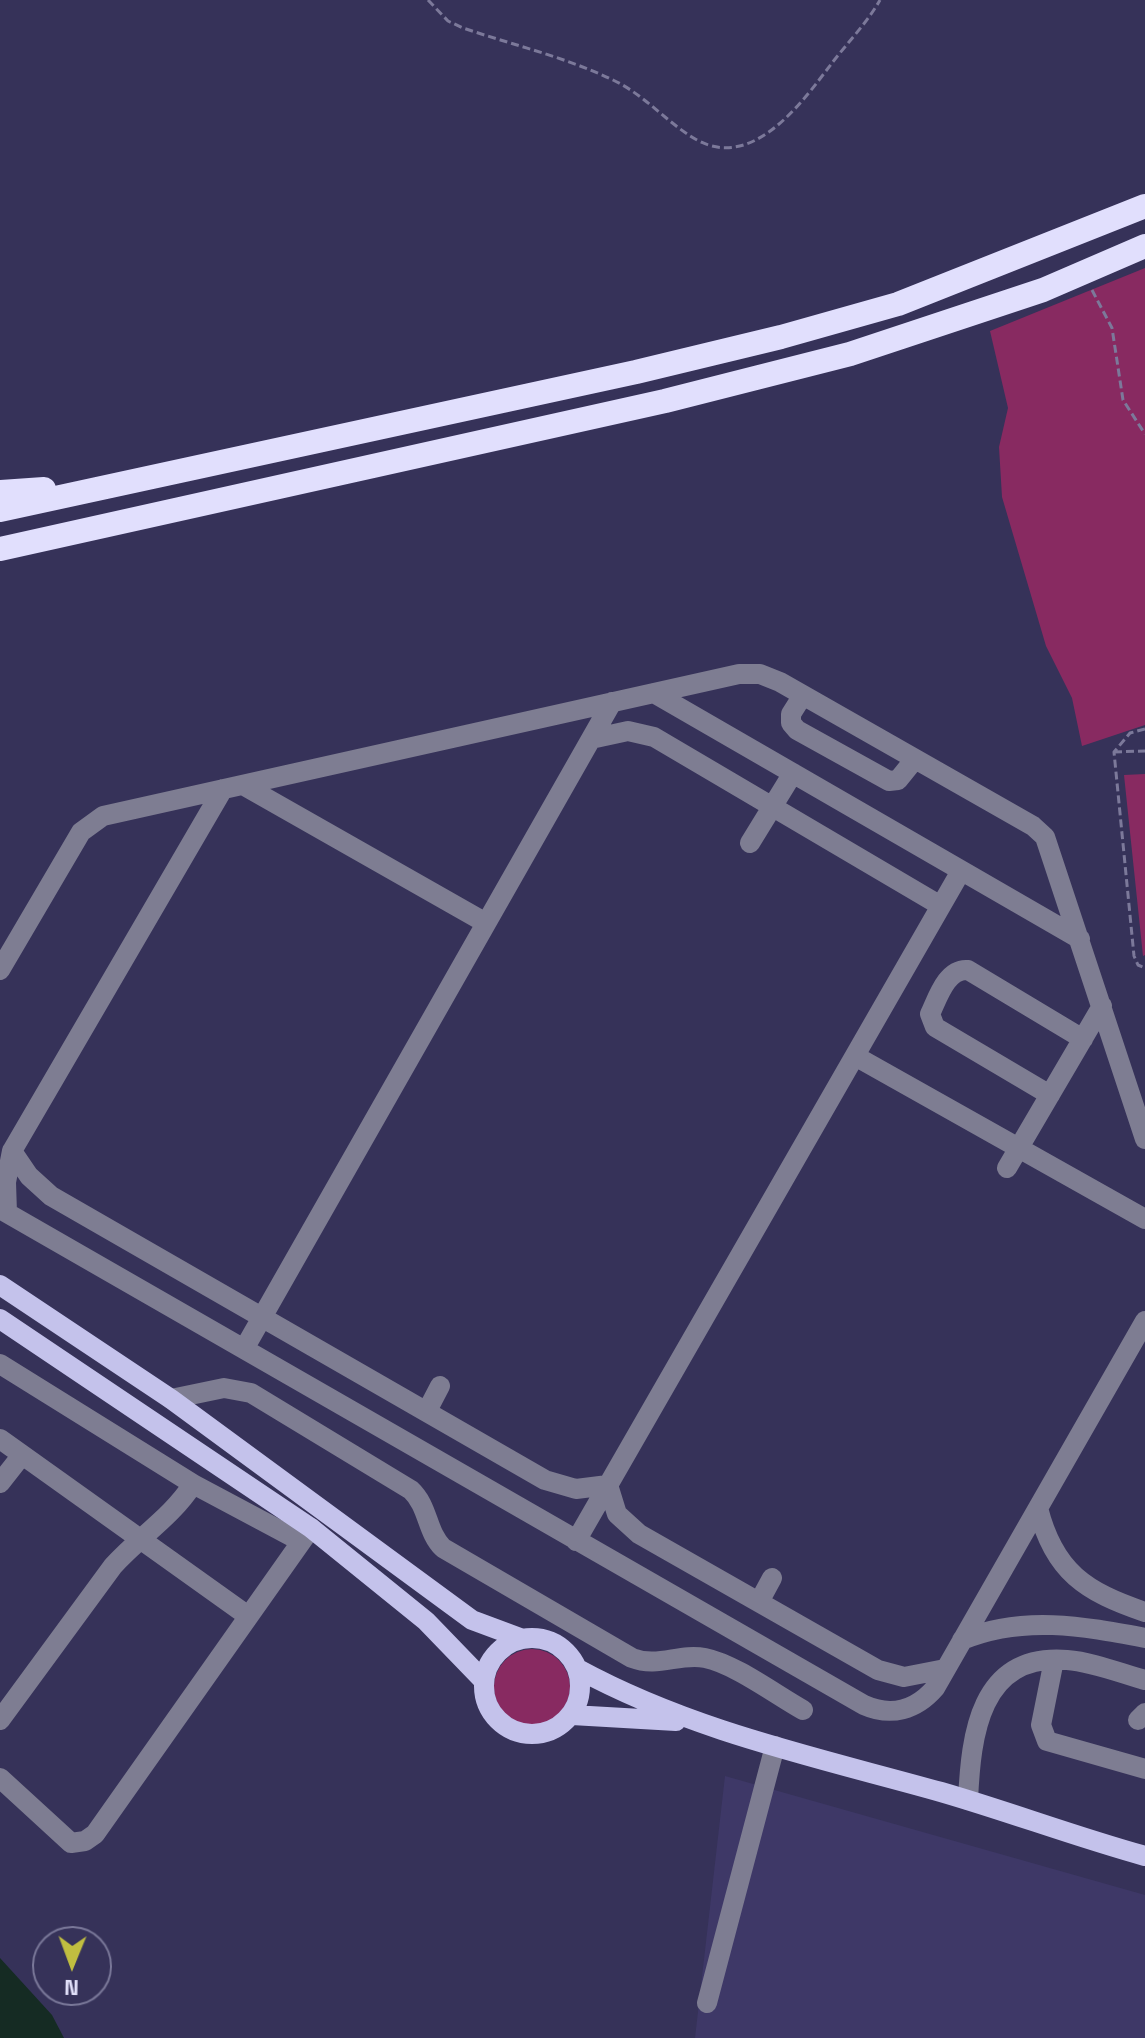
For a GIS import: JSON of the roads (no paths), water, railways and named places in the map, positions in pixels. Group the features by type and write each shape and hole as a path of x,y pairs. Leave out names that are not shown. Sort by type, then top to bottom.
{"highway":[{"path":"0,510 620,376 781,337 898,304 1145,206"},
{"path":"7,549 757,378 940,325 1145,246"},
{"path":"0,492 48,488 74,493"}],"main road":[{"path":"0,1285 171,1399 472,1620 523,1639 552,1642 565,1651 578,1669 581,1692 572,1715 546,1733 515,1732 501,1724 491,1712 484,1681 426,1621 0,1319"},
{"path":"484,1681 492,1658 511,1642 523,1639"},
{"path":"578,1669 692,1723 968,1800 1145,1856"},
{"path":"572,1715 692,1723"}],"street":[{"path":"0,970 87,825 103,816 750,673 770,677 803,695 1039,831 1049,844 1145,1139"},
{"path":"654,693 1080,939"},
{"path":"803,695 791,714 791,723 797,730 889,781 898,780 915,759"},
{"path":"244,1349 612,702"},
{"path":"591,739 628,731 654,737 941,906"},
{"path":"750,843 793,773"},
{"path":"233,787 486,923"},
{"path":"233,787 12,1151 4,1211 873,1709 902,1710 921,1702 945,1669 1145,1321"},
{"path":"576,1541 961,871"},
{"path":"1050,1095 932,1023 932,1010 950,976 958,970 968,970 1083,1039"},
{"path":"1007,1168 1102,1006"},
{"path":"855,1056 1145,1219"},
{"path":"12,1151 29,1176 51,1196 560,1486 592,1489 608,1485"},
{"path":"0,1364 193,1484 305,1534 95,1834 85,1841 71,1843 0,1778"},
{"path":"427,1411 440,1386"},
{"path":"171,1399 224,1388 251,1393 411,1490 421,1502 432,1533 443,1548 619,1651 650,1663 686,1657 717,1662 803,1710"},
{"path":"0,1439 248,1616"},
{"path":"0,1483 22,1455"},
{"path":"0,1720 113,1566 176,1510 193,1484"},
{"path":"608,1485 610,1500 626,1525 891,1675 919,1677 945,1669"},
{"path":"1038,1508 1050,1545 1074,1577 1104,1598 1145,1612"},
{"path":"759,1602 772,1578"},
{"path":"962,1640 1003,1626 1046,1623 1145,1638"},
{"path":"1054,1660 1041,1725 1047,1741 1145,1769"},
{"path":"968,1800 971,1749 984,1705 992,1692 1013,1673 1054,1660 1083,1663 1145,1680"},
{"path":"707,2003 775,1746"}]}
